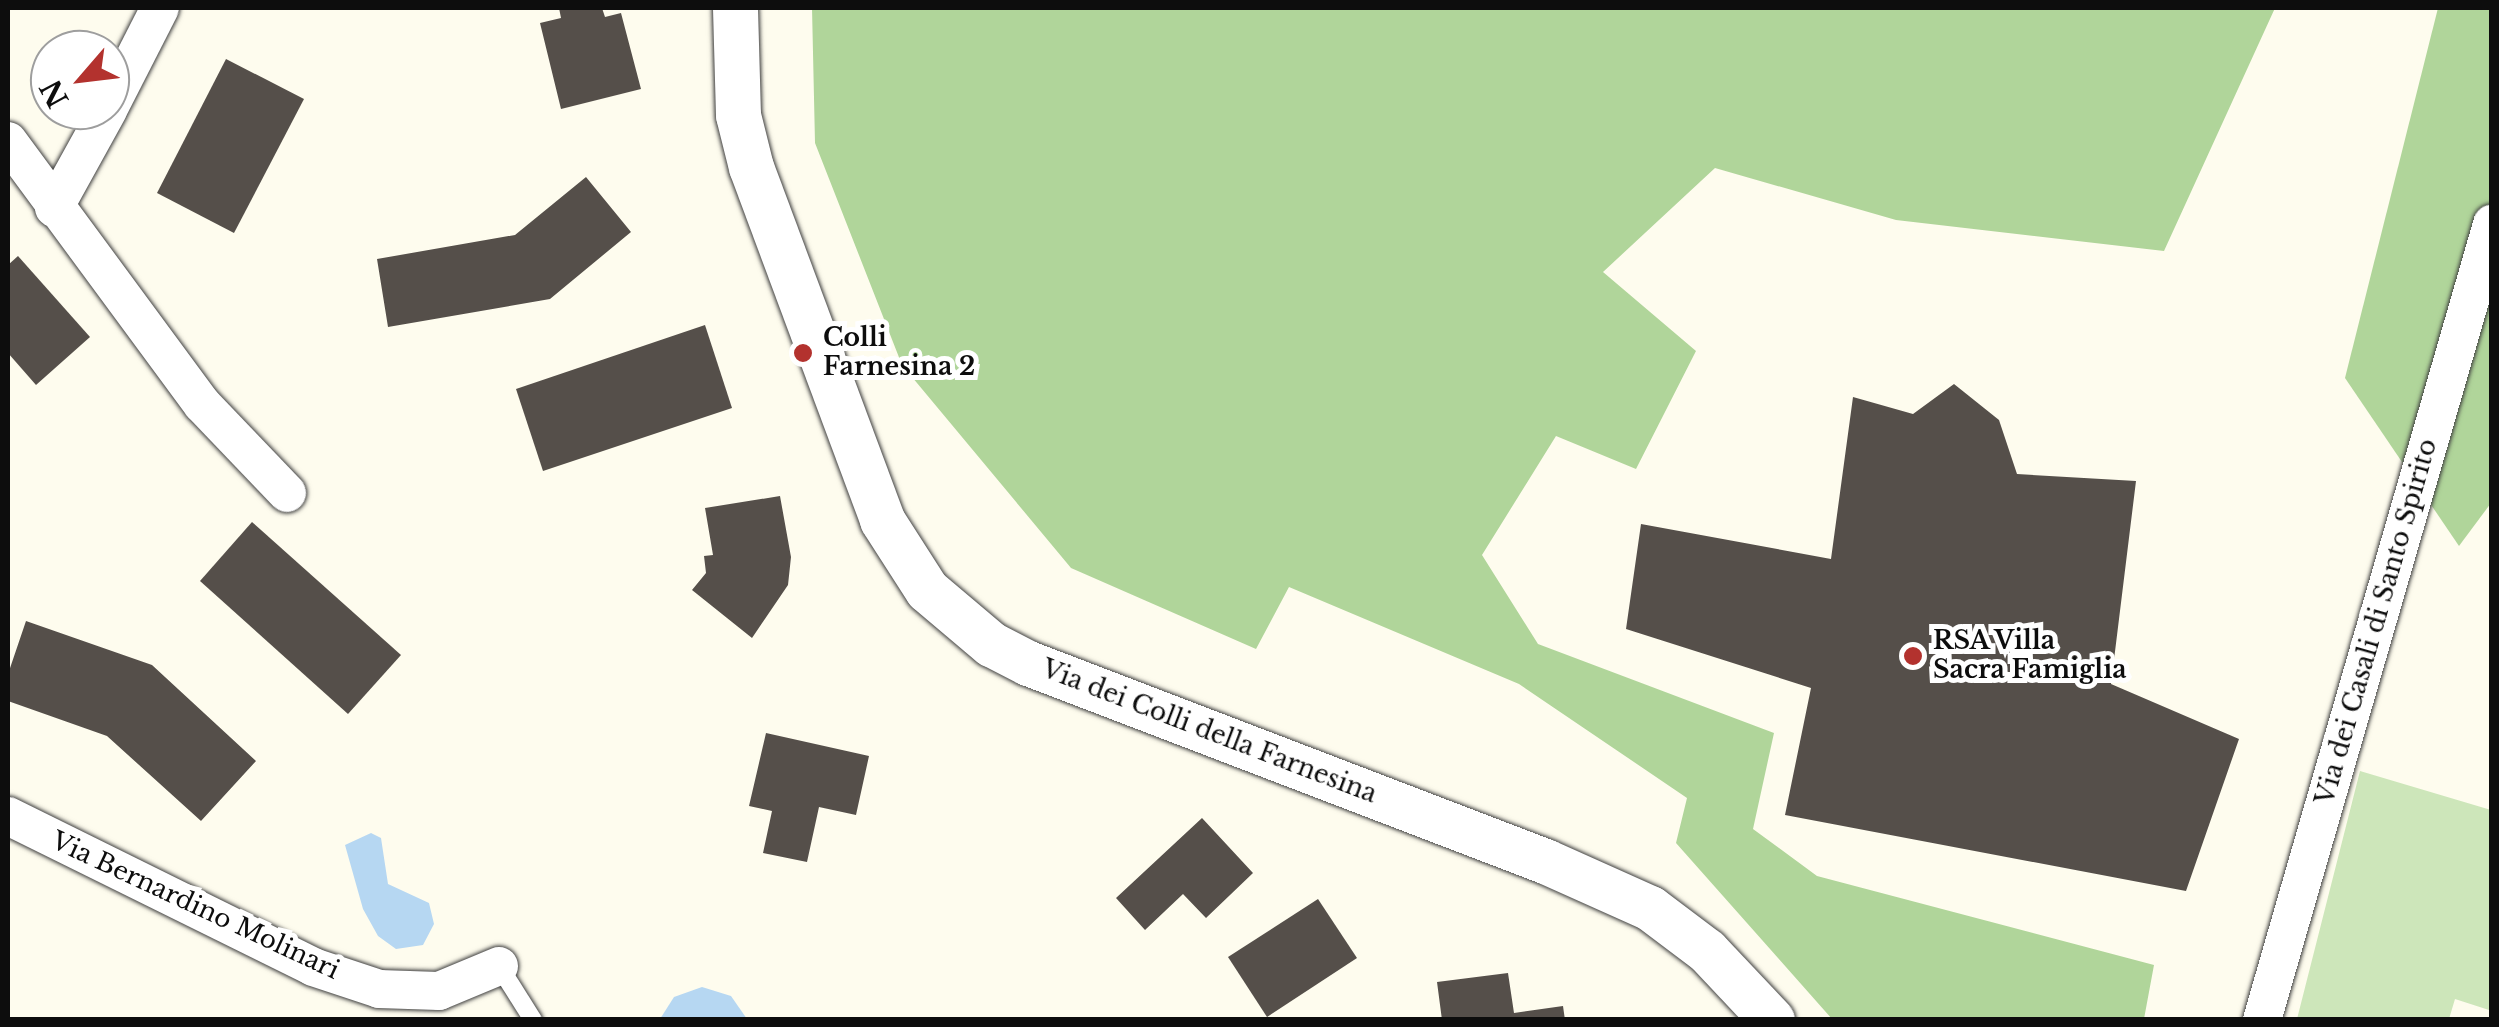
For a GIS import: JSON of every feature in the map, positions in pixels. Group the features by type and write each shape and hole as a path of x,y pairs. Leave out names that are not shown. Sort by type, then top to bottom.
{"street":[{"path":"130,67 160,8"},
{"name":"Via dei Colli della Farnesina","path":"735,8 738,115 751,167 882,520 927,590 991,644 1057,676 1635,901 1707,951 1772,1020"},
{"path":"54,208 97,130"},
{"path":"8,141 202,404 287,493"},
{"name":"Via dei Casali di Santo Spirito","path":"2262,1020 2492,224"},
{"name":"Via Bernardino Molinari","path":"8,816 314,967 380,990 439,992 499,966"}],"lane":[{"path":"499,966 532,1020"}],"green space":[{"path":"812,8 2275,8 2164,251 1896,220 1715,168 1603,272 1696,351 1636,469 1556,436 1482,555 1538,644 1774,733 1753,829 1817,876 2154,965 2144,1019 1832,1019 1676,843 1687,798 1519,684 1289,587 1256,649 1071,568 902,365 815,143"},
{"path":"2438,8 2491,8 2491,503 2459,546 2345,378"},
{"path":"2360,771 2491,810 2489,1010 2455,999 2449,1019 2297,1019"}],"water":[{"path":"371,833 381,838 388,884 429,903 434,924 423,945 396,949 378,936 363,909 345,845"},
{"path":"702,987 731,996 747,1019 660,1019 674,997"}],"building":[{"path":"559,8 602,8 605,17 621,13 641,89 561,109 540,23 561,18"},
{"path":"226,59 304,99 234,233 157,193"},
{"path":"586,177 631,232 550,299 388,327 377,259 515,235"},
{"path":"18,256 90,337 36,385 8,353 8,265"},
{"path":"705,325 732,408 543,471 516,389"},
{"name":"RSA Villa Sacra Famiglia","path":"1954,384 1999,420 2017,474 2136,481 2111,684 2239,739 2186,891 1785,815 1811,688 1626,629 1641,524 1831,559 1853,397 1913,414"},
{"path":"780,496 791,557 788,585 752,638 692,590 706,573 704,556 713,555 705,508"},
{"path":"252,522 401,655 348,714 200,581"},
{"path":"26,621 152,665 256,761 201,821 107,736 8,701 8,674"},
{"path":"766,733 869,756 856,815 819,807 807,862 763,853 772,811 749,806"},
{"path":"1202,818 1253,873 1206,918 1183,894 1145,930 1116,898"},
{"path":"1318,899 1357,958 1267,1017 1228,957"},
{"path":"1508,973 1514,1013 1563,1006 1565,1020 1442,1020 1437,982"}],"place":[{"name":"Colli Farnesina 2","path":"803,353"},
{"name":"RSA Villa Sacra Famiglia","path":"1913,656"}]}
